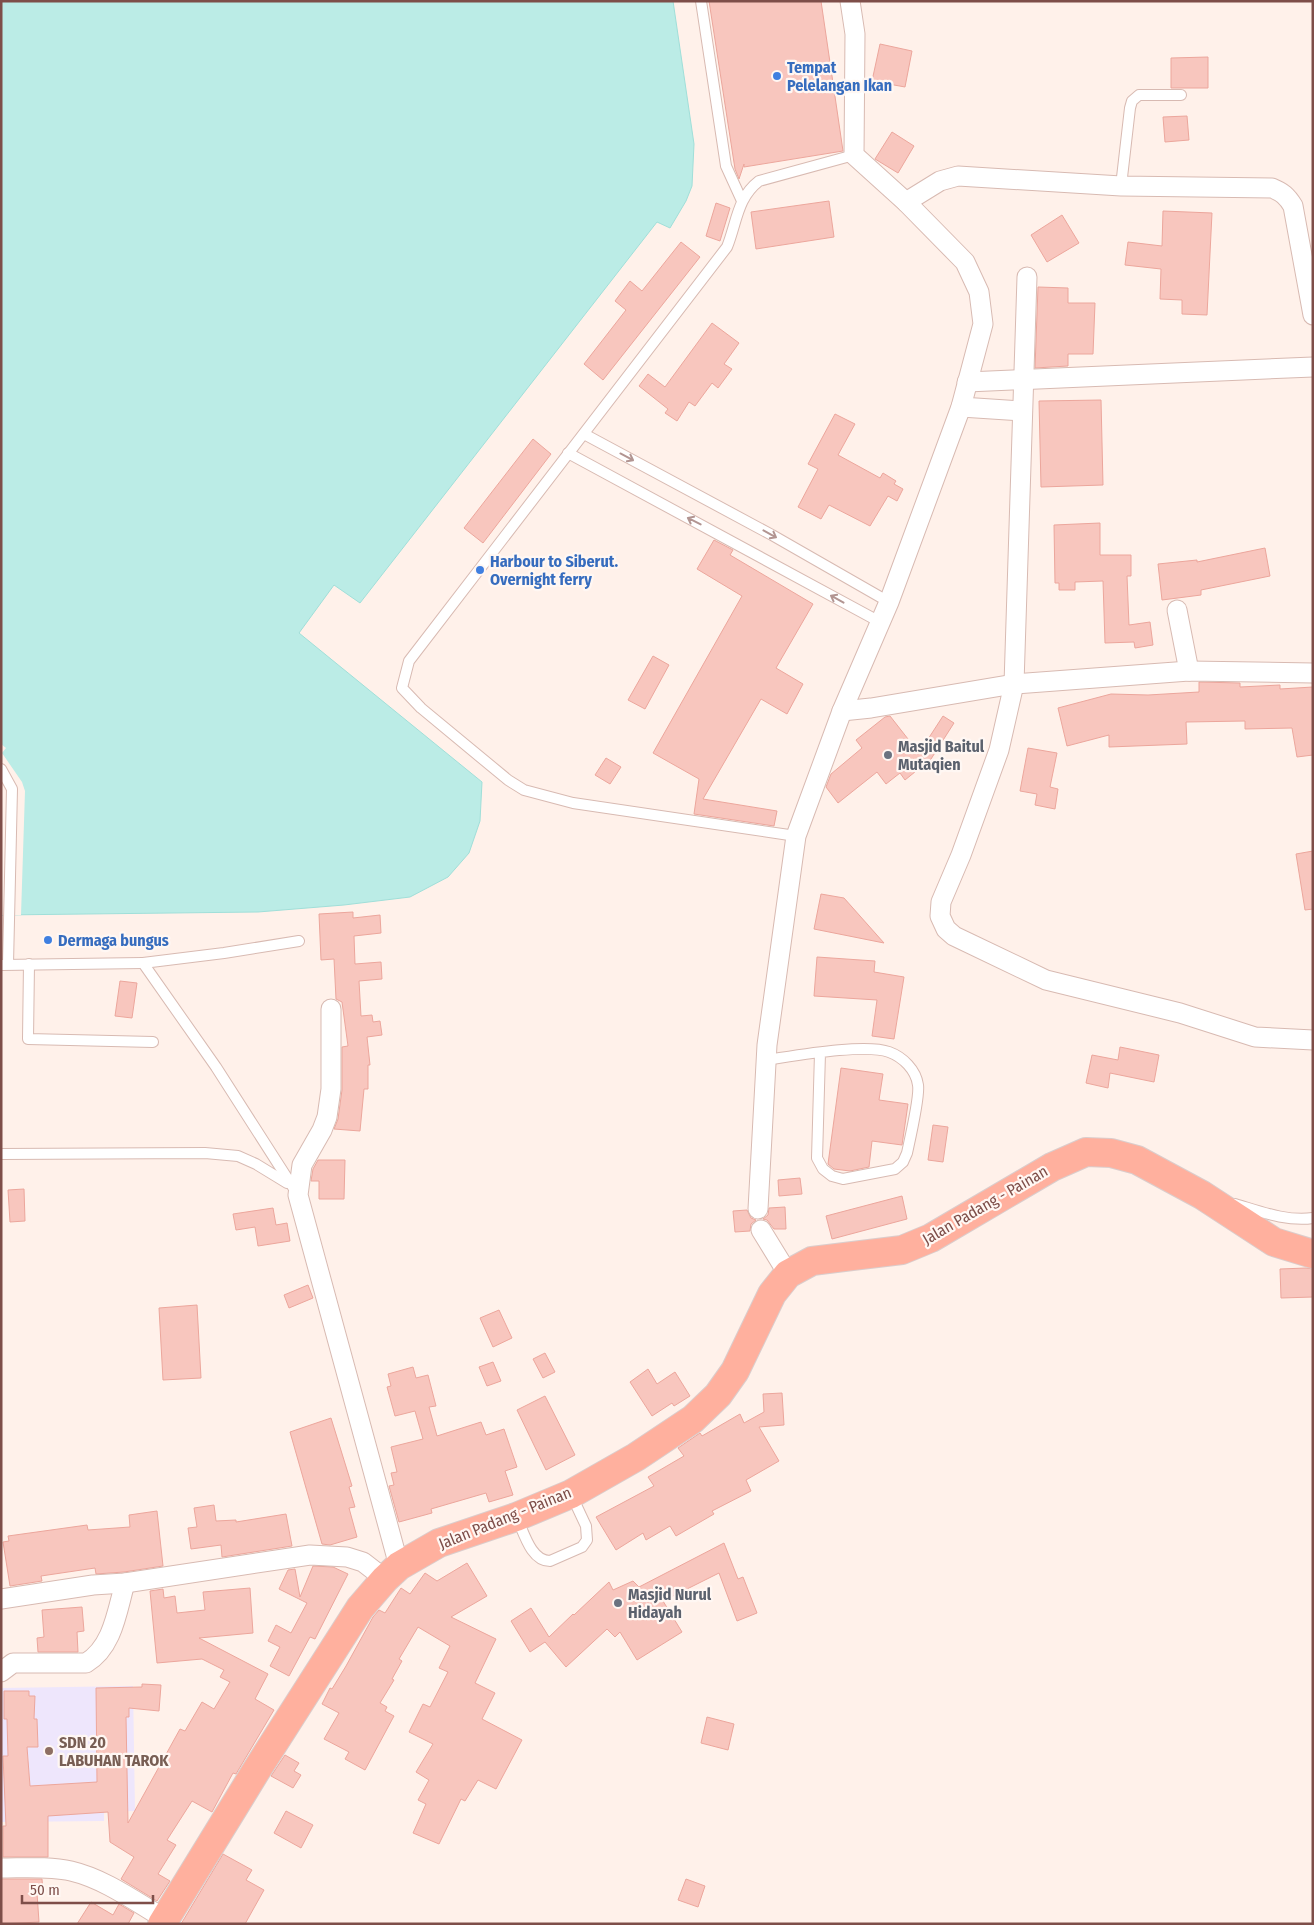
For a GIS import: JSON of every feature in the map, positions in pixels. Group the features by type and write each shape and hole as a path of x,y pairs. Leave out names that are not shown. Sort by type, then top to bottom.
{"highway":[{"name":"Jalan Padang - Painan","path":"164,1921 256,1771 360,1608 392,1573 439,1543 516,1517 571,1494 636,1457 693,1419 718,1395 734,1371 772,1294 788,1274 812,1261 902,1250 931,1238 1052,1167 1086,1152 1111,1153 1137,1160 1202,1195 1274,1242 1313,1254"}],"street":[{"path":"758,1209 766,1060 795,842 842,711 889,602 961,407 983,324 979,292 965,262 906,202 854,155 855,34 850,1"},
{"path":"906,202 940,181 958,176 1121,186 1272,188 1288,197 1293,206 1313,316"},
{"path":"1027,278 1014,684 999,750 961,856 941,902 940,916 946,929 954,936 1046,980 1180,1013 1255,1037 1313,1040"},
{"path":"967,382 1313,367"},
{"path":"961,407 1022,411"},
{"path":"1177,610 1189,671"},
{"path":"842,711 871,708 1014,684 1189,671 1313,674"},
{"path":"331,1009 332,1072 327,1116 322,1130 302,1165 294,1190 392,1573"},
{"path":"761,1230 788,1274"},
{"path":"1,1599 93,1585 125,1583 310,1555 347,1557 392,1573"},
{"path":"1,1672 12,1663 86,1663 95,1658 102,1650 112,1630 125,1583"},
{"path":"1,1868 49,1868 72,1871 120,1893 164,1921"}],"lane":[{"path":"701,1 726,166 742,201"},
{"path":"1121,186 1132,101 1139,95 1181,96"},
{"path":"795,842 573,803 524,790 508,780 422,708 402,688 409,661 727,246 742,201 749,189 759,181 854,155"},
{"path":"584,434 772,535 889,602"},
{"path":"568,453 880,622"},
{"path":"1,769 12,789 4,964 143,963 299,941"},
{"path":"143,963 216,1067 294,1190"},
{"path":"29,964 28,1039 154,1042"},
{"path":"766,1060 820,1053 872,1048 890,1052 905,1061 915,1073 919,1087 908,1153 903,1162 895,1169 843,1179 832,1176 823,1169 817,1158 820,1053"},
{"path":"1,1154 205,1153 238,1156 256,1164 294,1190"},
{"path":"1202,1195 1266,1213 1303,1219 1313,1218"},
{"path":"516,1517 533,1552 538,1558 550,1561 582,1547 587,1540 586,1526 571,1494"}],"shaded area":[{"name":"SDN 20 LABUHAN TAROK","path":"133,1686 135,1811 104,1812 104,1821 1,1822 1,1688","holes":["37,1719 38,1747 7,1748 7,1720","96,1719 126,1719 127,1784 97,1785","28,1755 30,1786 94,1782 96,1813 6,1818 3,1756"]}],"water":[{"path":"1,1 673,1 694,144 692,186 686,201 670,228 657,222 360,603 334,585 299,633 482,782 480,821 469,853 448,877 410,897 258,912 1,915"}],"pier":[{"path":"1,744 6,748 2,753 22,782 25,791 21,915 1,915"}],"building":[{"name":"Tempat Pelelangan Ikan","path":"709,1 821,1 843,151 744,167 744,164 739,179 735,169"},
{"path":"880,44 912,51 905,87 872,81"},
{"path":"1208,57 1208,88 1171,88 1171,58"},
{"path":"1187,116 1189,140 1165,142 1163,117"},
{"path":"892,132 914,146 898,173 875,159"},
{"path":"829,201 834,237 756,249 751,212"},
{"path":"716,203 730,208 720,241 706,236"},
{"path":"1163,211 1212,213 1207,315 1182,314 1182,300 1160,299 1161,269 1125,265 1128,242 1162,246"},
{"path":"1062,215 1079,243 1047,262 1031,235"},
{"path":"681,242 700,257 603,380 584,364 626,310 615,301 630,281 642,291"},
{"path":"1038,287 1068,288 1068,303 1095,303 1093,354 1068,354 1068,366 1035,368"},
{"path":"712,323 739,343 724,364 732,369 718,388 712,383 695,406 689,402 677,421 665,413 668,409 639,386 648,374 665,387"},
{"path":"1101,400 1103,485 1041,487 1039,401"},
{"path":"835,414 855,424 838,455 880,478 883,473 896,481 894,484 903,489 897,501 888,496 870,526 829,505 821,519 798,507 818,469 808,464"},
{"path":"533,439 551,454 483,543 464,528"},
{"path":"1100,523 1100,555 1131,555 1131,576 1127,576 1129,625 1150,622 1153,645 1135,648 1134,642 1105,643 1103,581 1075,582 1075,590 1059,590 1059,583 1055,583 1054,525"},
{"path":"714,540 733,550 730,555 813,604 776,668 803,684 787,714 761,699 703,799 777,811 774,826 694,814 699,779 653,753 742,596 697,569"},
{"path":"1265,548 1270,576 1201,590 1201,595 1162,600 1158,564 1197,560 1197,562"},
{"path":"653,656 669,665 645,709 628,700"},
{"path":"1199,682 1240,683 1240,687 1280,685 1280,689 1313,687 1313,755 1297,757 1292,728 1245,729 1245,721 1186,722 1187,744 1109,747 1109,735 1067,746 1058,708 1111,694 1148,695 1199,692"},
{"name":"Masjid Baitul Mutaqien","path":"890,716 919,753 943,716 954,723 931,759 905,780 900,773 886,784 877,772 838,803 826,787 831,774 862,748 856,740 885,717"},
{"path":"1028,748 1057,753 1050,787 1058,789 1055,809 1035,805 1037,794 1020,791"},
{"path":"606,758 621,767 610,784 595,775"},
{"path":"1313,851 1313,909 1305,910 1296,854"},
{"path":"821,894 844,898 884,943 814,929"},
{"path":"353,912 353,918 380,915 381,933 354,936 355,964 381,962 382,979 359,981 361,1016 372,1015 373,1022 380,1021 382,1035 367,1037 370,1065 368,1065 368,1089 364,1089 360,1131 334,1129 338,1119 342,1090 342,1047 348,1046 342,1002 336,999 334,959 321,960 319,914"},
{"path":"817,957 875,961 874,972 904,977 894,1039 872,1036 877,1000 814,996"},
{"path":"120,981 137,983 132,1018 115,1016"},
{"path":"1120,1047 1159,1055 1154,1082 1110,1073 1108,1088 1086,1083 1092,1055 1118,1060"},
{"path":"841,1068 883,1074 879,1100 908,1104 902,1145 872,1141 869,1167 850,1171 834,1169 828,1164"},
{"path":"933,1125 948,1127 943,1162 928,1160"},
{"path":"318,1160 345,1160 344,1199 319,1199 319,1181 311,1181 313,1169"},
{"path":"800,1178 802,1194 779,1196 778,1180"},
{"path":"24,1189 25,1221 10,1222 8,1190"},
{"path":"902,1196 907,1219 832,1239 826,1216"},
{"path":"785,1207 786,1229 774,1229 767,1220 763,1219 768,1215 769,1208"},
{"path":"273,1208 276,1225 287,1223 290,1241 258,1246 255,1227 236,1230 233,1214"},
{"path":"747,1210 751,1218 756,1220 751,1224 750,1231 735,1232 733,1211"},
{"path":"1280,1269 1313,1269 1313,1297 1281,1298"},
{"path":"308,1285 313,1298 289,1308 284,1295"},
{"path":"197,1305 201,1378 163,1380 159,1308"},
{"path":"499,1310 512,1338 493,1347 480,1318"},
{"path":"545,1353 555,1372 543,1378 533,1359"},
{"path":"493,1362 501,1381 487,1386 479,1367"},
{"path":"413,1367 416,1378 428,1375 436,1406 429,1407 437,1436 481,1422 486,1435 504,1429 517,1467 505,1471 513,1495 489,1502 486,1493 431,1509 432,1513 399,1522 389,1486 394,1485 391,1473 397,1472 391,1447 423,1439 415,1411 395,1416 387,1387 391,1386 388,1374"},
{"path":"648,1369 657,1384 675,1372 690,1396 674,1406 672,1403 652,1416 630,1382"},
{"path":"782,1393 784,1425 759,1427 779,1461 746,1480 751,1491 712,1511 714,1514 676,1536 670,1526 646,1540 643,1533 616,1550 596,1517 654,1486 648,1477 684,1456 678,1448 700,1433 702,1436 740,1414 744,1423 764,1412 763,1394"},
{"path":"545,1396 575,1455 546,1470 517,1410"},
{"path":"331,1418 352,1486 349,1487 355,1507 349,1508 357,1537 330,1545 322,1544 290,1432"},
{"path":"214,1505 216,1521 236,1520 236,1522 286,1514 292,1546 222,1557 221,1545 191,1549 188,1528 197,1527 194,1508"},
{"path":"157,1511 163,1566 96,1574 95,1568 41,1576 42,1581 10,1586 3,1542 9,1541 8,1536 87,1525 88,1530 130,1527 129,1515"},
{"path":"724,1543 738,1579 743,1577 757,1613 737,1621 719,1573 663,1601 682,1632 637,1660 620,1632 615,1637 607,1629 566,1667 545,1642 530,1652 511,1621 531,1608 549,1637 609,1582 613,1590 633,1581 639,1587"},
{"path":"467,1563 487,1596 451,1617 496,1639 475,1683 495,1693 482,1719 522,1740 496,1789 478,1780 465,1801 461,1799 439,1844 413,1833 426,1804 418,1800 429,1780 416,1772 433,1744 409,1732 423,1704 430,1707 448,1672 439,1668 450,1646 418,1627 399,1659 402,1661 392,1679 394,1680 380,1703 387,1707 385,1711 394,1716 365,1770 345,1759 349,1752 324,1739 339,1713 322,1704 373,1617 379,1610 385,1613 401,1588 410,1594 425,1573 437,1581"},
{"path":"313,1566 333,1567 348,1574 315,1639 310,1637 289,1676 270,1666 280,1647 268,1641 276,1625 291,1633 307,1603 279,1589 288,1570 295,1569 300,1597"},
{"path":"250,1588 253,1633 199,1638 268,1674 255,1699 274,1710 236,1774 233,1773 212,1812 192,1801 167,1840 176,1845 158,1874 170,1881 157,1901 121,1879 134,1857 110,1842 108,1812 48,1816 48,1857 3,1857 3,1826 6,1826 3,1756 8,1756 7,1719 4,1719 4,1691 29,1691 29,1696 35,1696 34,1719 37,1719 38,1747 27,1747 30,1786 97,1782 96,1688 142,1687 142,1684 161,1685 159,1711 129,1708 129,1717 126,1717 128,1823 180,1729 185,1731 202,1702 214,1709 230,1682 220,1677 224,1670 202,1659 157,1663 150,1591 163,1589 164,1598 175,1596 177,1613 205,1610 203,1592"},
{"path":"82,1607 84,1631 77,1632 78,1652 38,1652 37,1638 44,1637 42,1610"},
{"path":"707,1717 734,1724 728,1750 701,1743"},
{"path":"285,1755 299,1763 294,1771 301,1775 293,1788 271,1776"},
{"path":"286,1811 313,1825 301,1848 274,1833"},
{"path":"223,1854 252,1870 246,1880 264,1890 245,1924 181,1924"},
{"path":"1,1879 42,1879 43,1893 37,1893 39,1922 1,1924"},
{"path":"686,1879 705,1886 698,1907 678,1900"},
{"path":"91,1902 113,1915 119,1904 134,1913 128,1924 77,1924"}],"place":[{"name":"Tempat Pelelangan Ikan","path":"777,76"},
{"name":"Harbour to Siberut. Overnight ferry","path":"480,570"},
{"name":"Masjid Baitul Mutaqien","path":"888,755"},
{"name":"Dermaga bungus","path":"48,940"},
{"name":"Masjid Nurul Hidayah","path":"618,1603"},
{"name":"SDN 20 LABUHAN TAROK","path":"49,1751"}]}
